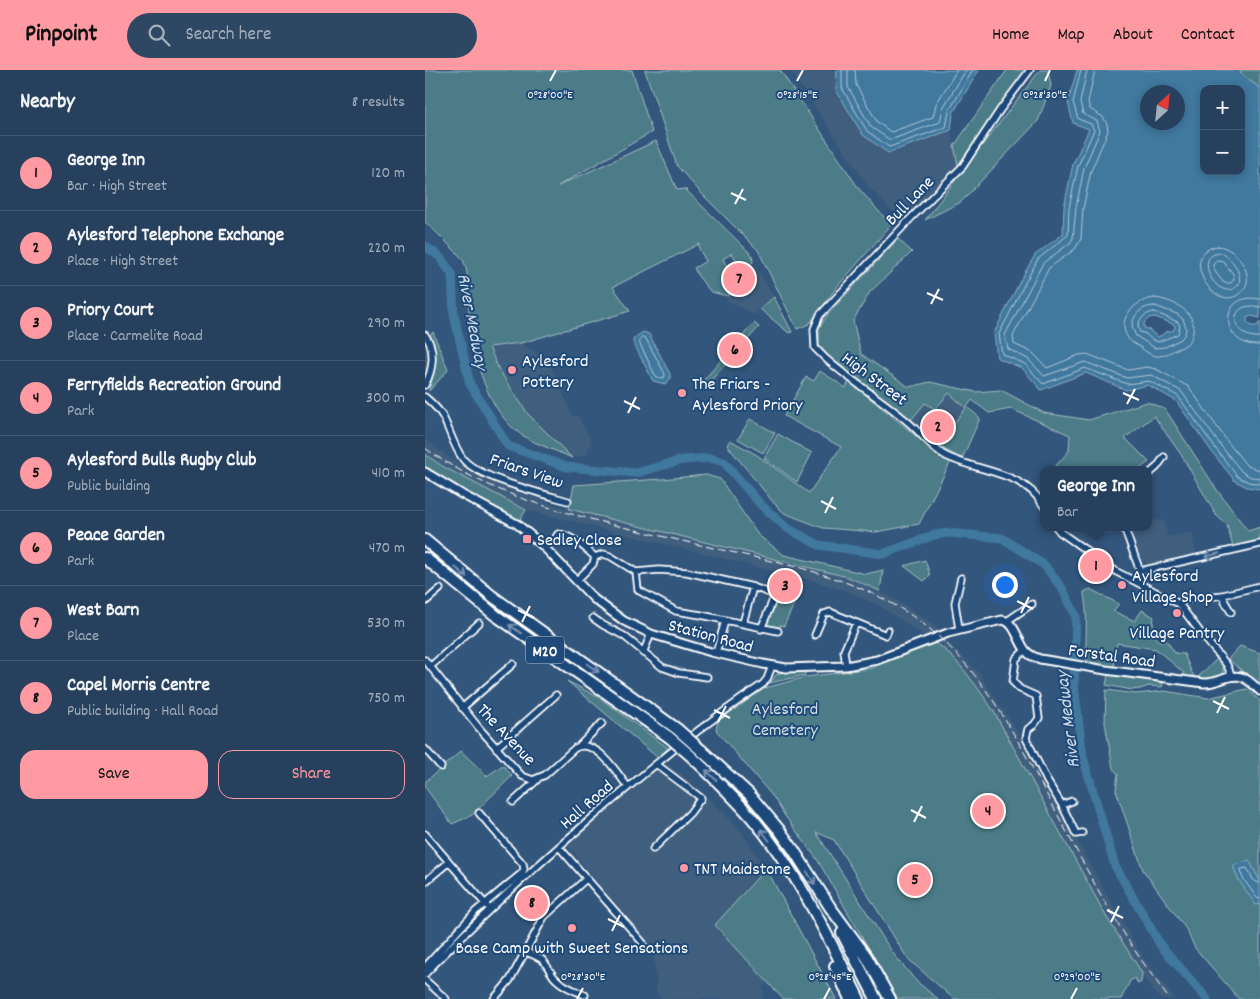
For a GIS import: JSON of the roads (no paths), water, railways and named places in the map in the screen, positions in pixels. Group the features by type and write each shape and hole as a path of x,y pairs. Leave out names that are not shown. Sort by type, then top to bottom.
{"highway":[{"name":"M20","path":"425,540 492,596 677,729 749,794 793,849 830,907 865,956 890,999"},
{"name":"M20","path":"425,558 495,615 669,737 691,756 753,819 778,852 827,933 859,999"},
{"name":"M20","path":"810,905 850,999"},
{"name":"M20","path":"830,907 876,999"}],"street":[{"name":"Bull Lane","path":"815,348 814,329 820,315 963,166 1000,110 1030,70"},
{"path":"425,336 431,344 432,355 428,379 425,385"},
{"name":"High Street","path":"815,348 833,365 908,421 945,455 977,468 1012,478 1032,490 1040,501"},
{"name":"Friars View","path":"425,397 443,416 458,451 465,461 473,467 510,484 567,501"},
{"path":"1152,471 1164,457"},
{"name":"Station Road","path":"425,472 517,524 542,545 604,608 624,621 651,634 716,653 772,666 786,668 846,666 877,660 959,629 1007,620 1032,604"},
{"path":"1059,531 1091,555 1179,604 1227,665 1232,677 1242,677 1260,691"},
{"path":"1125,531 1140,570 1139,583"},
{"path":"556,537 558,534 563,534 580,544 595,557"},
{"path":"1140,570 1260,544"},
{"path":"595,557 603,554 610,556 637,572 659,570 687,572 753,587 793,599"},
{"path":"576,580 593,564 595,557"},
{"path":"637,572 638,590 656,602 676,611 701,614 761,629 778,631"},
{"path":"959,629 955,603 961,578"},
{"path":"1179,604 1183,600 1223,595 1260,586"},
{"path":"743,623 753,587"},
{"path":"425,602 440,589"},
{"path":"761,629 775,594"},
{"path":"1223,595 1231,612"},
{"path":"815,635 824,614 830,612 885,635 888,630"},
{"path":"593,618 603,626 624,636 656,663 669,670 707,677"},
{"path":"1007,620 1025,650 1016,659 1013,682 1020,689 1036,696 1039,718 1028,729 1026,738 1076,834 1083,833"},
{"path":"716,653 725,621"},
{"path":"431,666 479,623"},
{"path":"846,666 844,650 856,623"},
{"path":"643,653 651,634"},
{"name":"Forstal Road","path":"1025,650 1031,656 1053,662 1204,683 1212,683 1232,677"},
{"name":"The Avenue","path":"425,660 462,708 522,776 533,780 545,775 602,724"},
{"path":"462,708 513,664"},
{"name":"Hall Road","path":"425,974 488,906 708,722 763,684 772,666"},
{"path":"497,748 556,695"},
{"path":"579,746 591,748 603,754 628,787"},
{"path":"425,749 441,767"},
{"path":"653,850 691,813 701,798 656,764"},
{"path":"522,776 528,788"},
{"path":"513,802 540,777"},
{"path":"1062,805 1072,801"},
{"path":"425,967 476,911 488,906 524,869 523,864 479,813"},
{"path":"425,834 488,906"},
{"path":"559,847 643,943"},
{"path":"425,882 449,862"},
{"path":"493,999 510,980 544,917 586,879"},
{"path":"526,952 542,958 563,985 585,996"},
{"path":"425,980 445,999"}],"water":[{"path":"837,70 979,70 953,113 951,130 888,153 863,135 836,90"},
{"path":"1077,70 1239,70 1243,76 1260,88 1260,318 1251,316 1247,318 1247,322 1252,326 1257,326 1260,322 1260,489 1247,487 1235,481 1176,401 1148,385 1126,390 1086,373 1041,390 1022,368 997,358 994,333 1020,281 1035,255 1063,234 1064,207 1073,164 1089,129 1073,123 1068,102","holes":["1155,317 1173,324 1175,326 1174,330 1158,337 1144,328 1144,323 1149,318"]},
{"path":"643,332 649,334 670,374 670,379 665,384 653,381 633,342 634,338"},
{"path":"1249,860 1260,881 1260,904 1256,905 1238,879 1233,866"}],"waterway":[{"name":"River Medway","path":"425,246 439,256 452,274 454,315 470,384 508,446 567,467 636,473 682,460 710,458 724,462 761,505 787,528 819,545 883,554 934,535 948,533 1002,538 1044,565 1062,588 1076,616 1074,685 1083,757 1115,866 1161,946 1207,999"},
{"path":"1239,588 1260,583"},
{"path":"1190,595 1212,591"}],"railway":[{"path":"425,448 477,479 532,502 589,519 801,568 874,594 923,624 957,654 989,695 1017,739 1104,900 1133,948 1169,999"}],"place":[{"name":"West Barn","path":"739,279"},
{"name":"Peace Garden","path":"735,350"},
{"name":"Aylesford Pottery","path":"512,370"},
{"name":"The Friars - Aylesford Priory","path":"682,393"},
{"name":"Aylesford Telephone Exchange","path":"938,427"},
{"name":"Sedley Close","path":"527,539"},
{"name":"George Inn","path":"1096,566"},
{"name":"Aylesford Village Shop","path":"1122,585"},
{"name":"Priory Court","path":"785,586"},
{"name":"Village Pantry","path":"1177,613"},
{"name":"Ferryfields Recreation Ground","path":"988,811"},
{"name":"TNT Maidstone","path":"684,868"},
{"name":"Aylesford Bulls Rugby Club","path":"915,880"},
{"name":"Capel Morris Centre","path":"532,903"},
{"name":"Base Camp with Sweet Sensations","path":"572,928"}],"park label":[{"name":"Aylesford Cemetery","path":"785,718"}]}
